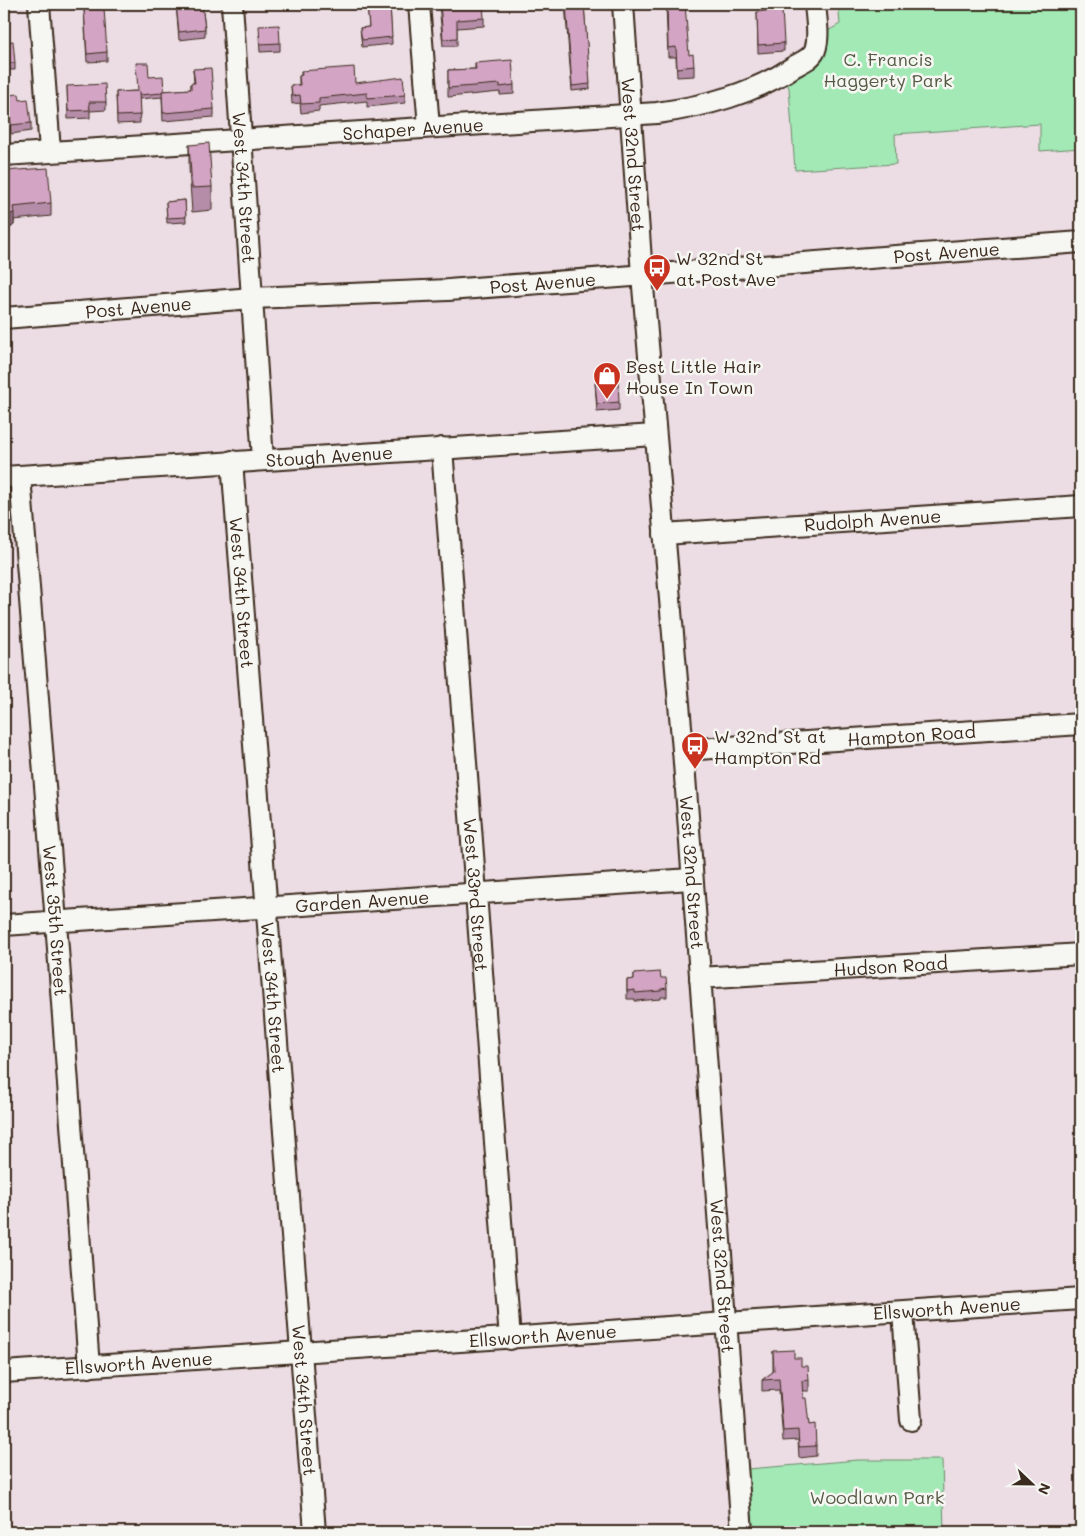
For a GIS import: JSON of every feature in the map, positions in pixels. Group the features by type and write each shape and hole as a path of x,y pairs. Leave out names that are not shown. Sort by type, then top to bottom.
{"street":[{"path":"39,4 50,151"},
{"name":"West 34th Street","path":"232,4 263,460"},
{"path":"419,4 429,127"},
{"name":"West 32nd Street","path":"623,4 642,275 683,750 691,879 742,1532"},
{"name":"Schaper Avenue","path":"4,155 685,109 749,91 812,56 818,38 815,4"},
{"name":"Post Avenue","path":"4,318 252,298 448,290 1081,242"},
{"name":"Stough Avenue","path":"12,477 655,434"},
{"name":"West 33rd Street","path":"442,448 510,1339"},
{"name":"West 34th Street","path":"232,461 315,1532"},
{"name":"West 35th Street","path":"12,477 56,922 89,1367"},
{"name":"Rudolph Avenue","path":"664,534 1081,506"},
{"name":"Hampton Road","path":"683,750 1081,724"},
{"name":"Garden Avenue","path":"4,925 691,879"},
{"name":"Hudson Road","path":"700,978 1081,954"},
{"name":"Ellsworth Avenue","path":"4,1372 302,1350 510,1339 1081,1300"},
{"path":"903,1312 911,1420"}],"green space":[{"name":"C. Francis Haggerty Park","path":"838,4 1081,4 1081,148 1040,151 1040,124 895,134 896,164 795,170 789,88 786,80 823,57 826,32 840,24"},
{"name":"Woodlawn Park","path":"858,1460 942,1460 944,1532 753,1532 748,1469"}],"building":[{"path":"176,4 202,4 205,29 179,32"},
{"path":"367,4 390,4 392,37 362,40 360,28 369,27"},
{"path":"440,4 483,4 484,18 457,20 457,38 443,39"},
{"path":"566,4 584,4 590,84 572,86"},
{"path":"667,4 685,4 689,55 693,54 694,66 677,68 676,47 668,48"},
{"path":"104,8 107,52 87,54 84,9"},
{"path":"782,9 784,43 758,45 757,12"},
{"path":"279,25 280,43 260,44 259,26"},
{"path":"13,41 15,63 7,63 9,82 4,83 4,42"},
{"path":"512,60 514,85 500,87 500,84 448,88 448,70 476,69 475,63"},
{"path":"136,63 148,63 149,77 163,76 164,91 162,93 139,95"},
{"path":"354,67 355,83 403,77 405,95 367,98 367,93 319,98 319,103 301,104 300,95 292,96 291,85 300,85 299,76 302,75 301,71"},
{"path":"211,68 214,109 163,113 162,91 191,89 191,83 195,83 193,69"},
{"path":"105,84 106,102 89,102 90,110 68,111 67,86"},
{"path":"139,91 140,115 117,116 116,92"},
{"path":"19,94 20,100 28,99 31,123 11,125 8,95"},
{"path":"209,143 212,187 192,188 189,145"},
{"path":"48,168 51,203 13,207 14,212 4,216 4,171"},
{"path":"185,200 186,217 167,218 166,202"},
{"path":"618,380 619,402 597,404 595,382"},
{"path":"660,972 661,978 666,978 667,988 661,989 661,991 635,993 635,990 627,991 627,980 634,979 634,974"},
{"path":"794,1350 794,1358 801,1358 801,1366 808,1366 809,1380 802,1381 803,1398 806,1398 809,1425 815,1424 816,1446 799,1447 798,1430 783,1431 779,1379 762,1380 774,1371 773,1351"}],"place":[{"name":"W 32nd St at Post Ave","path":"657,292"},
{"name":"Best Little Hair House In Town","path":"607,400"},
{"name":"W 32nd St at Hampton Rd","path":"695,770"}]}
